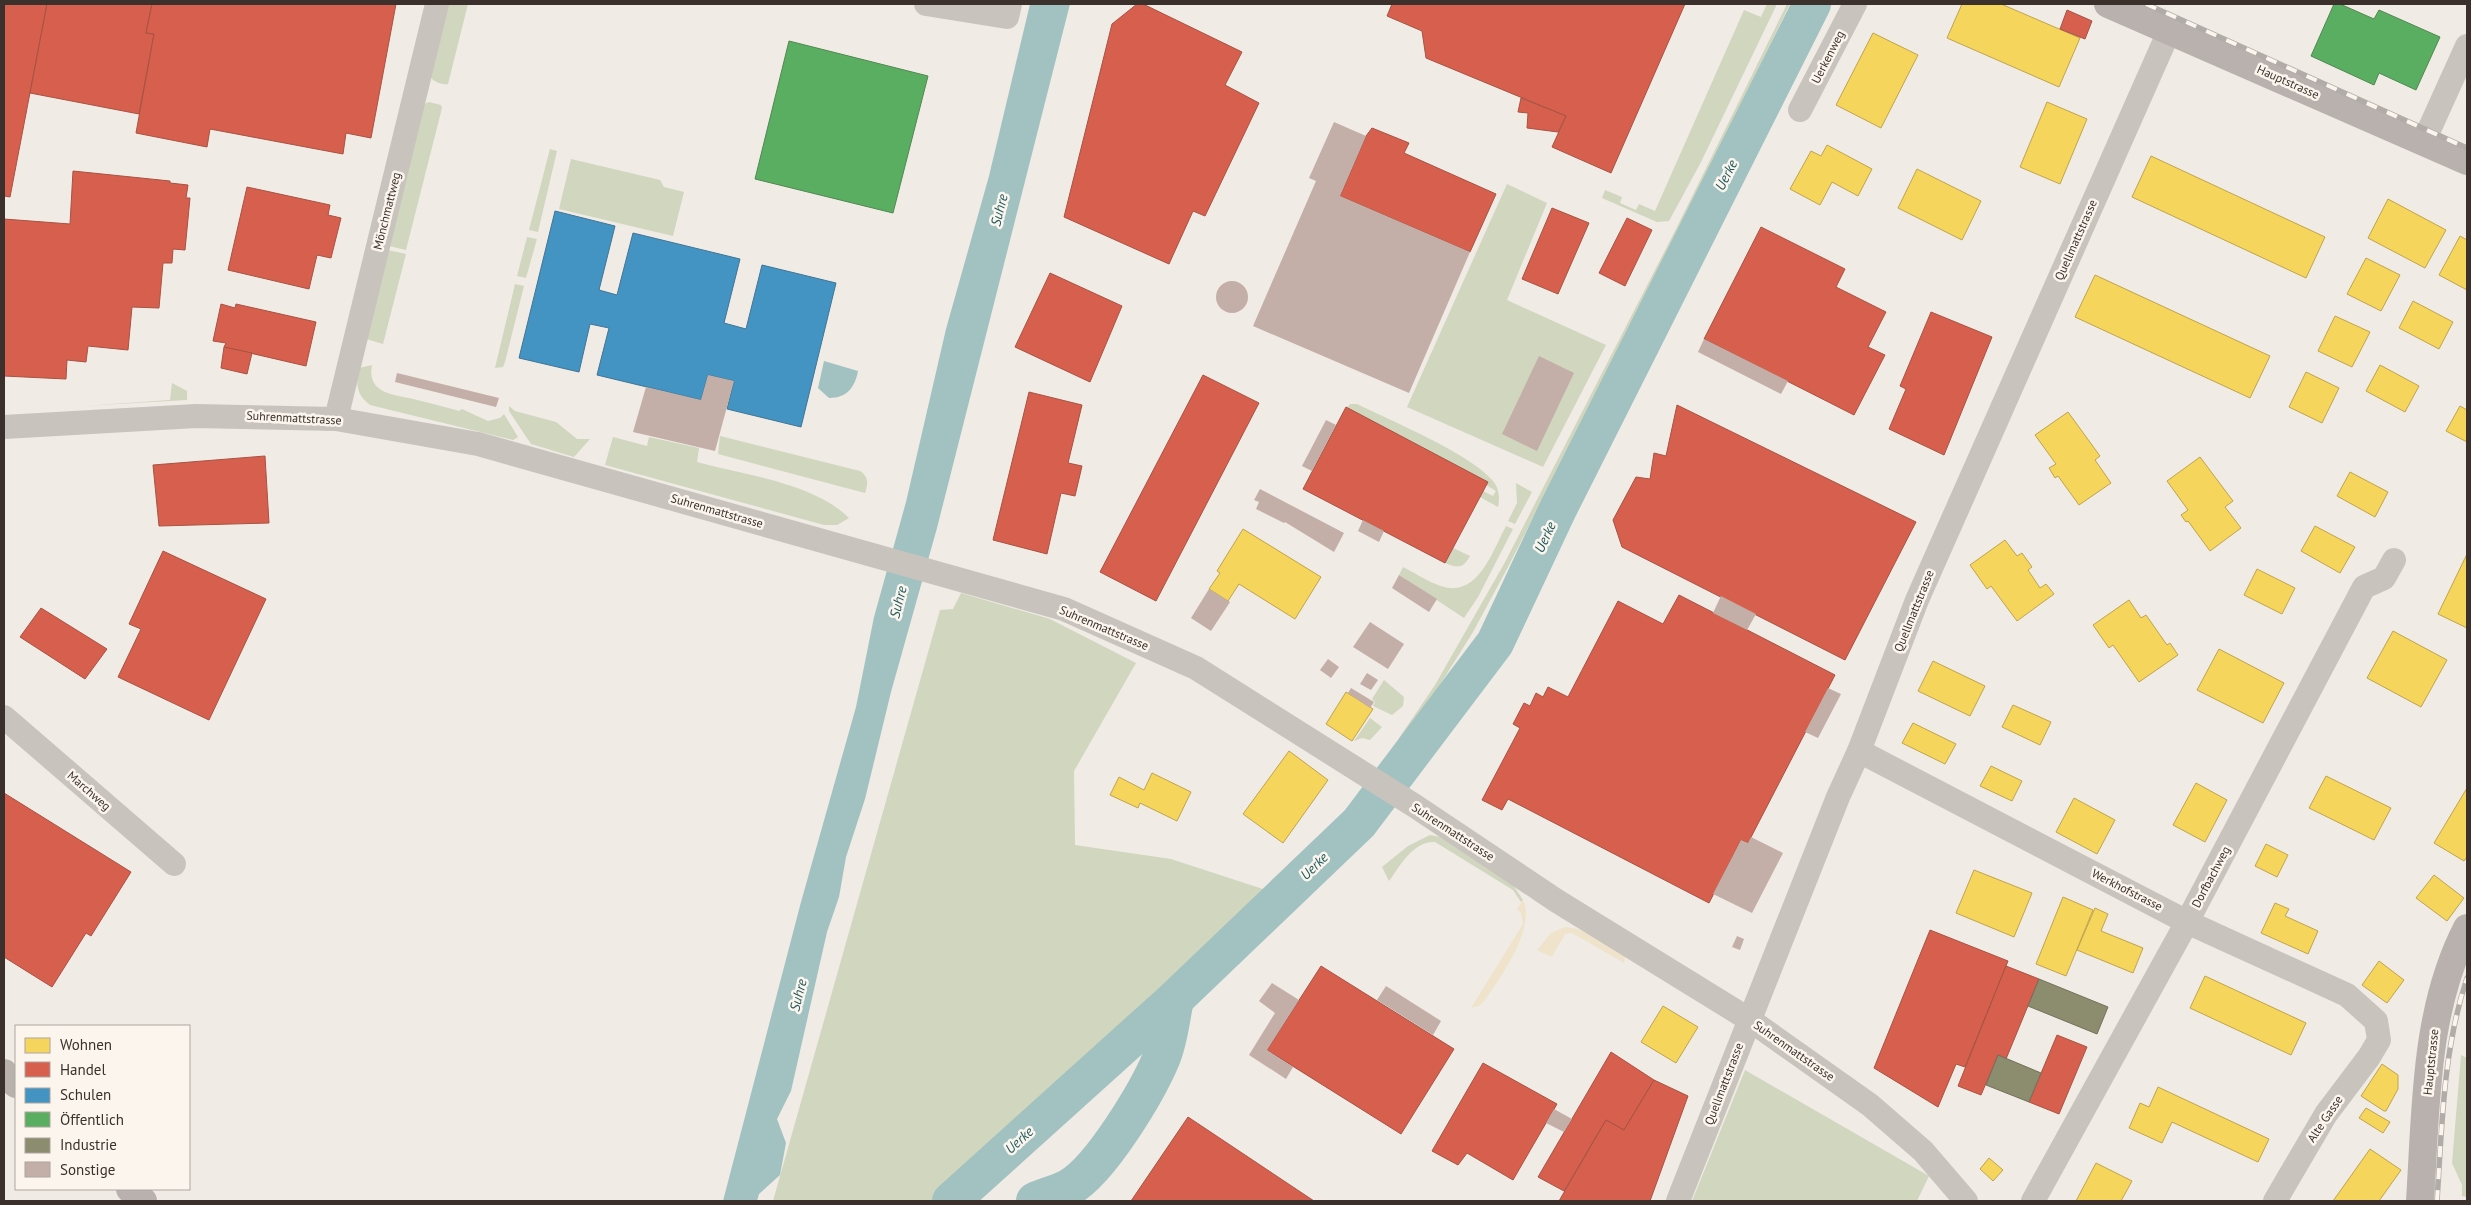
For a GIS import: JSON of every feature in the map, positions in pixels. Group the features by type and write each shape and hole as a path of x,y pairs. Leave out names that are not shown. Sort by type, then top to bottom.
{"main road":[{"name":"Hauptstrasse","path":"2108,4 2170,29 2424,141 2467,162"},
{"name":"Hauptstrasse","path":"2420,1201 2427,1090 2434,1027 2445,979 2467,928"},
{"path":"4,1073 15,1083"},
{"path":"131,1190 143,1201"}],"street":[{"name":"Mönchmattweg","path":"336,419 437,4"},
{"path":"926,4 1008,11"},
{"name":"Uerkenweg","path":"1800,110 1855,4"},
{"name":"Quellmattstrasse","path":"1678,1201 1838,797 1859,751 1917,600 2170,29"},
{"path":"2424,141 2467,46"},
{"name":"Suhrenmattstrasse","path":"4,427 210,416 336,419 478,444 1064,609 1196,668 1415,806 1557,901 1750,1020 1870,1105 1923,1151 1966,1201"},
{"name":"Dorfbachweg","path":"2033,1201 2187,922 2364,587 2384,578 2394,560"},
{"name":"Marchweg","path":"4,717 174,864"},
{"name":"Werkhofstrasse","path":"1859,751 2187,922 2347,995 2376,1021 2379,1040"},
{"name":"Alte Gasse","path":"2275,1201 2326,1114 2370,1057 2379,1040"}],"green space":[{"path":"448,4 468,4 448,84 446,84 434,81 431,78"},
{"path":"1767,4 1777,4 1701,162 1669,221 1657,222 1602,198 1605,190 1622,197 1620,203 1636,210 1639,204 1655,211 1744,10 1761,17"},
{"path":"1787,4 1790,4 1680,229 1508,567 1473,632 1401,747 1399,738 1435,685 1504,564 1676,229"},
{"path":"429,102 441,105 442,108 406,250 389,246 424,104"},
{"path":"550,149 557,151 538,232 529,230"},
{"path":"571,159 660,180 664,187 684,192 673,236 559,209"},
{"path":"1507,184 1547,203 1507,300 1606,345 1543,467 1407,407"},
{"path":"527,237 537,239 526,278 517,276"},
{"path":"388,250 406,254 383,344 366,339"},
{"path":"515,284 524,286 505,362 503,367 495,368"},
{"path":"372,365 371,375 374,382 378,388 385,392 459,411 462,409 488,421 500,418 504,414 518,437 513,440 370,405 362,397 358,389 357,379 359,368"},
{"path":"172,383 187,391 187,400 83,406 170,400"},
{"path":"1350,404 1357,404 1466,459 1481,470 1497,487 1498,507 1480,497 1483,491 1493,496 1496,491 1486,485 1488,482 1347,408"},
{"path":"509,406 515,411 556,422 577,439 590,439 574,457 531,444 509,411"},
{"path":"720,436 860,471 867,481 865,493 718,454"},
{"path":"613,437 647,446 649,437 699,448 697,462 798,488 834,506 849,518 837,525 824,525 605,465"},
{"path":"1516,483 1532,492 1515,524 1508,521 1517,503"},
{"path":"1506,526 1513,529 1478,597 1464,618 1399,575 1403,567 1441,586 1454,588 1465,585 1482,570"},
{"path":"1453,548 1470,556 1462,565 1453,566 1445,563"},
{"path":"961,593 1050,619 1136,663 1074,771 1075,845 1171,859 1272,892 932,1201 773,1201 940,610 953,609"},
{"path":"1384,680 1404,697 1403,706 1392,715 1373,706 1375,702 1372,699"},
{"path":"1370,718 1382,727 1370,740 1362,738 1354,741"},
{"path":"1430,835 1440,837 1513,885 1523,900 1521,902 1513,890 1435,842 1427,843 1414,850 1389,881 1382,867 1408,846"},
{"path":"2461,1055 2467,1058 2467,1197 2462,1196 2462,1185 2452,1163"},
{"path":"1745,1070 1929,1176 1917,1201 1692,1201"}],"sand":[{"path":"1523,900 1526,911 1525,924 1515,952 1500,979 1485,1000 1479,1006 1471,1008 1523,924 1521,913 1517,909"},
{"path":"1565,927 1581,930 1596,938 1625,957 1624,963 1572,933 1565,934 1552,957 1537,950 1551,933"}],"water":[{"name":"Suhre","path":"1030,4 1070,4 937,528 891,692 865,799 846,857 839,897 827,932 791,1091 777,1119 786,1143 780,1175 759,1194 757,1201 723,1201 801,902 856,707 874,617 906,502 946,329 989,176"},
{"path":"824,361 858,371 855,382 845,394 829,398 818,388"}],"building: Wohnen":[{"path":"1962,4 2001,4 2080,38 2059,87 1947,38"},
{"path":"1873,33 1918,55 1881,128 1836,105"},
{"path":"2047,102 2087,119 2060,184 2020,167"},
{"path":"1827,145 1872,169 1858,196 1832,182 1820,205 1790,189 1811,151 1821,156"},
{"path":"2151,156 2325,237 2306,278 2132,197"},
{"path":"1917,169 1981,201 1962,240 1898,208"},
{"path":"2388,199 2446,230 2425,268 2368,238"},
{"path":"2460,236 2467,240 2467,290 2439,275"},
{"path":"2366,258 2400,275 2381,311 2347,294"},
{"path":"2095,275 2270,356 2250,398 2075,317"},
{"path":"2413,301 2453,322 2439,349 2399,328"},
{"path":"2335,316 2370,332 2352,367 2318,351"},
{"path":"2380,365 2419,386 2405,412 2366,391"},
{"path":"2306,372 2339,388 2322,423 2289,407"},
{"path":"2460,406 2467,410 2467,442 2446,431"},
{"path":"2068,412 2100,456 2095,460 2111,483 2079,505 2058,476 2055,478 2049,468 2056,464 2035,435"},
{"path":"2200,457 2233,501 2225,507 2241,528 2210,551 2188,521 2186,522 2181,515 2188,510 2167,481"},
{"path":"2350,472 2388,492 2375,517 2337,496"},
{"path":"2315,526 2355,547 2340,573 2301,551"},
{"path":"1243,529 1321,577 1295,619 1239,584 1228,601 1209,589 1220,573 1217,571"},
{"path":"2005,540 2017,556 2022,553 2032,567 2028,570 2040,588 2046,584 2054,594 2017,621 1991,586 1987,589 1970,565"},
{"path":"2467,554 2467,628 2438,614"},
{"path":"2257,569 2295,588 2282,614 2244,595"},
{"path":"2129,600 2141,618 2146,615 2167,645 2170,643 2178,655 2139,682 2113,645 2109,648 2093,625"},
{"path":"2393,631 2447,660 2421,707 2367,678"},
{"path":"2219,649 2284,683 2263,723 2197,690"},
{"path":"1933,661 1985,686 1970,716 1918,691"},
{"path":"1346,692 1373,709 1352,741 1326,724"},
{"path":"2013,705 2051,722 2040,745 2002,727"},
{"path":"1913,723 1956,744 1945,764 1902,743"},
{"path":"1289,751 1328,780 1283,843 1243,814"},
{"path":"1991,766 2022,781 2012,801 1980,786"},
{"path":"1152,773 1191,792 1177,821 1140,803 1138,808 1110,795 1119,777 1144,790"},
{"path":"2326,776 2391,808 2374,840 2309,808"},
{"path":"2196,783 2227,800 2205,842 2173,825"},
{"path":"2467,788 2467,857 2464,861 2434,843"},
{"path":"2074,798 2115,820 2097,854 2056,832"},
{"path":"2266,844 2288,855 2277,877 2255,866"},
{"path":"1974,870 2032,893 2014,937 1956,913"},
{"path":"2434,875 2464,898 2447,921 2416,898"},
{"path":"2063,897 2093,910 2066,976 2036,964"},
{"path":"2275,903 2289,909 2285,916 2318,931 2308,954 2261,933"},
{"path":"2095,908 2108,914 2101,931 2143,948 2133,973 2077,950"},
{"path":"2379,961 2404,980 2387,1003 2362,985"},
{"path":"2205,976 2306,1023 2291,1055 2190,1008"},
{"path":"1663,1006 1698,1027 1676,1063 1641,1042"},
{"path":"2382,1064 2398,1075 2398,1089 2386,1111 2361,1096"},
{"path":"2158,1087 2269,1139 2258,1162 2172,1122 2162,1143 2129,1128 2140,1103 2149,1107"},
{"path":"2366,1108 2390,1122 2383,1133 2359,1118"},
{"path":"2370,1149 2401,1170 2379,1201 2333,1201"},
{"path":"1989,1158 2003,1170 1993,1181 1980,1169"},
{"path":"2096,1163 2132,1181 2121,1201 2076,1201"}],"building: Handel":[{"path":"4,4 47,4 10,197 4,196"},
{"path":"47,4 152,4 146,33 154,34 139,114 30,93"},
{"path":"152,4 396,4 371,138 346,133 343,154 210,129 207,147 136,133 154,34 146,33"},
{"path":"1137,4 1143,4 1242,52 1225,85 1259,103 1205,216 1193,211 1169,264 1064,217 1112,24"},
{"path":"1392,4 1685,4 1611,173 1552,147 1566,116 1426,58 1422,31 1387,16"},
{"path":"2067,10 2092,21 2085,39 2060,29"},
{"path":"1521,98 1566,116 1558,132 1527,128 1528,113 1518,112"},
{"path":"1372,128 1409,143 1404,153 1496,194 1470,252 1340,196 1366,136"},
{"path":"73,171 170,181 170,183 188,185 186,198 190,198 185,250 173,249 172,263 163,263 159,308 132,307 128,350 88,346 86,362 67,360 66,379 4,376 4,219 70,224"},
{"path":"247,187 330,205 328,215 341,218 331,258 317,255 309,289 228,270"},
{"path":"1552,208 1589,223 1558,294 1522,279"},
{"path":"1627,218 1652,230 1625,286 1599,273"},
{"path":"1761,227 1845,269 1836,287 1886,312 1868,347 1885,355 1854,415 1704,339"},
{"path":"1050,273 1122,306 1090,382 1015,347"},
{"path":"221,304 235,308 236,304 316,322 306,366 224,347 226,343 213,341"},
{"path":"1931,312 1992,337 1944,455 1889,429 1906,389 1900,386"},
{"path":"224,347 252,353 247,374 221,368"},
{"path":"1203,375 1259,403 1156,601 1100,572"},
{"path":"1029,392 1082,405 1068,463 1082,466 1075,496 1061,493 1047,554 993,540"},
{"path":"1677,405 1916,522 1845,660 1622,547 1613,520 1636,477 1650,479 1654,453 1666,456"},
{"path":"1346,407 1488,482 1445,563 1303,489"},
{"path":"265,456 269,523 159,526 153,465"},
{"path":"163,551 266,599 209,720 118,677 141,629 129,624"},
{"path":"1679,595 1835,675 1748,843 1741,840 1709,903 1508,799 1502,810 1482,800 1520,728 1513,724 1524,703 1530,706 1536,693 1543,697 1548,687 1568,697 1618,601 1663,624"},
{"path":"41,608 107,649 85,679 20,637"},
{"path":"4,793 131,872 91,936 86,933 52,987 4,957"},
{"path":"1930,930 2008,961 1965,1067 1956,1064 1938,1107 1874,1068"},
{"path":"1321,966 1454,1049 1401,1134 1267,1050"},
{"path":"2006,966 2039,979 2006,1059 1998,1055 1981,1095 1958,1086"},
{"path":"2057,1035 2087,1047 2059,1114 2029,1102"},
{"path":"1611,1052 1654,1080 1624,1130 1606,1120 1564,1191 1538,1177"},
{"path":"1483,1063 1557,1104 1513,1180 1467,1153 1458,1165 1432,1151"},
{"path":"1654,1080 1688,1096 1650,1201 1559,1201 1606,1120 1624,1130"},
{"path":"1188,1117 1314,1201 1131,1201"}],"building: Schulen":[{"path":"555,211 615,226 599,290 617,295 633,233 740,259 724,323 746,329 762,265 836,283 801,427 727,409 734,381 708,375 701,400 597,375 609,328 590,324 579,372 519,358"}],"building: Öffentlich":[{"path":"2334,4 2340,4 2374,19 2379,10 2440,37 2416,90 2379,73 2374,85 2311,56"},
{"path":"789,41 928,76 893,213 755,179"}],"building: Industrie":[{"path":"2039,979 2108,1007 2097,1034 2028,1006"},
{"path":"1998,1055 2041,1073 2029,1102 1986,1085"}],"building: Sonstige":[{"path":"1334,122 1366,136 1340,196 1470,252 1409,393 1253,326 1316,181 1309,178"},
{"path":"1232,281 1238,282 1243,286 1247,291 1247,303 1243,308 1238,312 1232,313 1226,312 1221,308 1217,303 1216,297 1217,291 1221,286 1226,282"},
{"path":"1704,339 1788,381 1781,394 1698,352"},
{"path":"1539,356 1574,373 1537,451 1502,434"},
{"path":"397,373 499,398 496,407 395,382"},
{"path":"708,375 734,381 715,451 633,432 646,387 701,400"},
{"path":"1326,420 1336,425 1312,471 1302,466"},
{"path":"1260,489 1344,533 1334,552 1285,522 1256,509 1259,502 1254,500"},
{"path":"1363,520 1384,531 1379,542 1358,531"},
{"path":"1399,575 1437,599 1429,612 1392,588"},
{"path":"1209,589 1230,602 1211,631 1191,618"},
{"path":"1721,596 1756,614 1747,630 1713,613"},
{"path":"1370,622 1404,644 1388,669 1353,647"},
{"path":"1328,659 1339,667 1331,678 1320,670"},
{"path":"1367,673 1378,680 1371,690 1360,684"},
{"path":"1351,688 1374,702 1370,708 1348,693"},
{"path":"1828,688 1841,694 1818,738 1805,732"},
{"path":"1751,837 1783,853 1752,913 1713,894 1741,840 1748,843"},
{"path":"1737,936 1744,939 1740,950 1732,947"},
{"path":"1272,983 1299,1000 1267,1050 1293,1067 1286,1079 1249,1055 1275,1013 1259,1001"},
{"path":"1386,986 1441,1021 1433,1035 1377,1000"},
{"path":"1554,1109 1572,1119 1564,1132 1546,1123"}],"waterway":[{"name":"Uerke","path":"951,1201 1175,999 1359,823 1495,643 1558,509 1812,4"},
{"name":"Uerke","path":"1035,1201 1066,1189 1082,1178 1122,1129 1145,1090 1164,1052 1175,999"}],"railway":[{"path":"2146,4 2467,148"},
{"path":"2437,1201 2442,1116 2448,1060 2459,1005 2467,978"}]}
